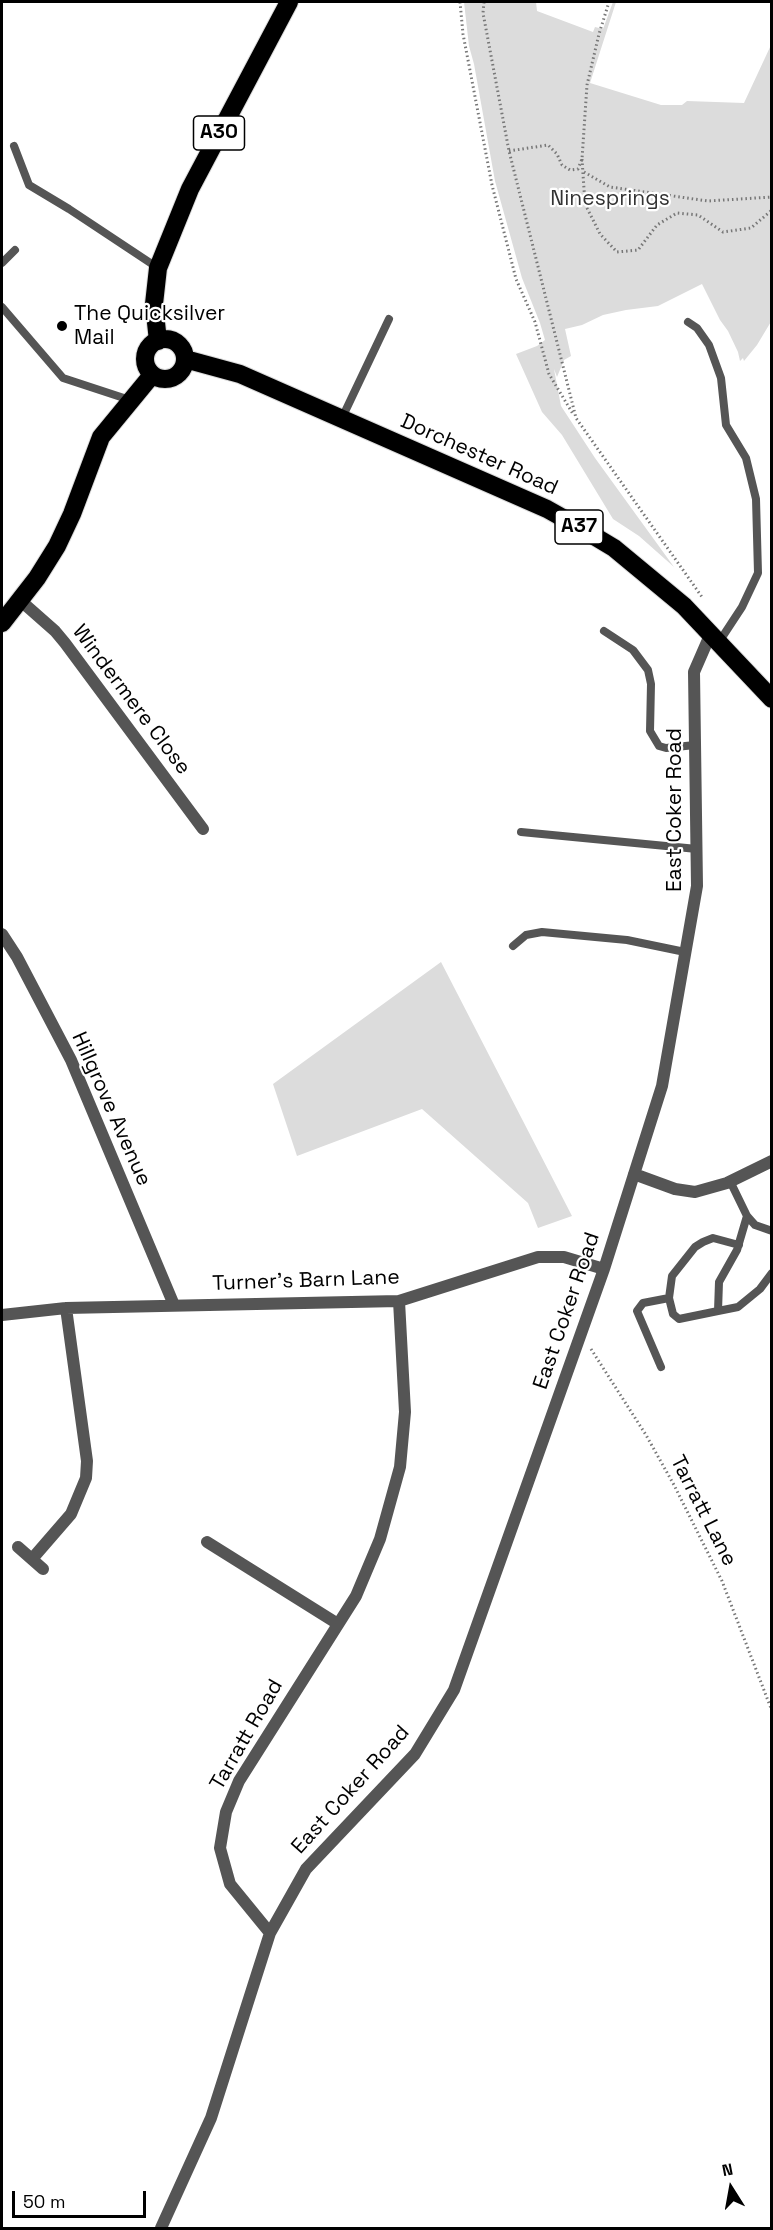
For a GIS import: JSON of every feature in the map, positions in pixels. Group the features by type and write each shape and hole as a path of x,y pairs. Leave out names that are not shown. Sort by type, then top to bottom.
{"highway":[{"name":"A30","path":"158,341 154,304 158,268 190,189 289,2"},
{"path":"165,340 181,348 184,359 181,371 176,376 164,379 152,375 146,364 145,356 151,345 158,341 165,340"},
{"name":"Dorchester Road","path":"184,359 240,374 547,509 579,527 614,548 684,606 771,699"},
{"path":"2,622 21,601 57,546 72,514 101,437 152,375"}],"street":[{"name":"Windermere Close","path":"21,601 55,631 203,829"},
{"name":"East Coker Road","path":"161,2229 212,2118 270,1933 306,1869 415,1754 454,1690 604,1269 662,1086 697,886 694,672 715,638"},
{"name":"Hillgrove Avenue","path":"2,934 17,957 70,1060 174,1305"},
{"path":"634,1174 675,1189 695,1192 730,1181 771,1161"},
{"name":"Turner's Barn Lane","path":"2,1315 66,1308 399,1301 538,1257 564,1257 604,1269"},
{"name":"Tarratt Road","path":"270,1933 230,1884 220,1848 226,1812 239,1780 356,1596 380,1539 400,1467 405,1412 399,1301"},
{"path":"32,1559 70,1514 86,1478 87,1461 66,1308"},
{"path":"207,1542 338,1624"},
{"path":"18,1547 43,1569"}],"lane":[{"path":"14,146 29,185 158,268"},
{"path":"2,263 15,250"},
{"path":"2,306 63,378 130,400"},
{"path":"341,420 389,319"},
{"path":"688,322 697,328 709,345 721,378 726,424 746,458 756,499 758,573 742,607 715,638"},
{"path":"604,631 633,650 648,670 651,684 650,730 659,746 666,748 695,745"},
{"path":"521,832 697,849"},
{"path":"513,946 525,935 542,932 627,940 685,952"},
{"path":"730,1181 747,1216 755,1225 771,1231"},
{"path":"718,1311 719,1282 739,1245 747,1216"},
{"path":"739,1245 713,1238 695,1247 672,1276 669,1298 673,1314 679,1319 738,1307 760,1289 771,1273"},
{"path":"661,1367 637,1311 643,1303 669,1298"}],"path":[{"path":"460,2 463,34 492,185 516,279 535,322 549,374 576,418 706,603"},
{"path":"484,2 483,13 509,152 576,418"},
{"path":"609,2 587,85 582,159 585,204 600,234 617,252 638,250 657,225 677,213 698,215 723,232 751,228 771,210"},
{"path":"509,152 548,145 557,154 562,165 570,170 578,169 610,187 708,201 771,197"},
{"path":"578,169 582,159"},
{"name":"Tarratt Lane","path":"579,1340 592,1350 646,1435 674,1485 722,1581 771,1711"}],"green space":[{"name":"Ninesprings","path":"464,2 536,2 537,11 593,32 595,27 603,29 613,2 616,2 590,83 661,105 682,105 687,101 744,103 771,45 772,320 757,345 744,361 743,358 740,361 728,331 702,284 658,306 603,315 582,325 565,329 571,356 564,360 557,377 554,369 561,406 595,458 674,567 639,536 613,519 562,435 542,412 516,354 537,346 545,340 522,278 495,181 469,46"},
{"path":"441,962 572,1216 538,1228 528,1203 422,1109 297,1156 273,1084"}],"place":[{"name":"The Quicksilver Mail","path":"62,326"}]}
